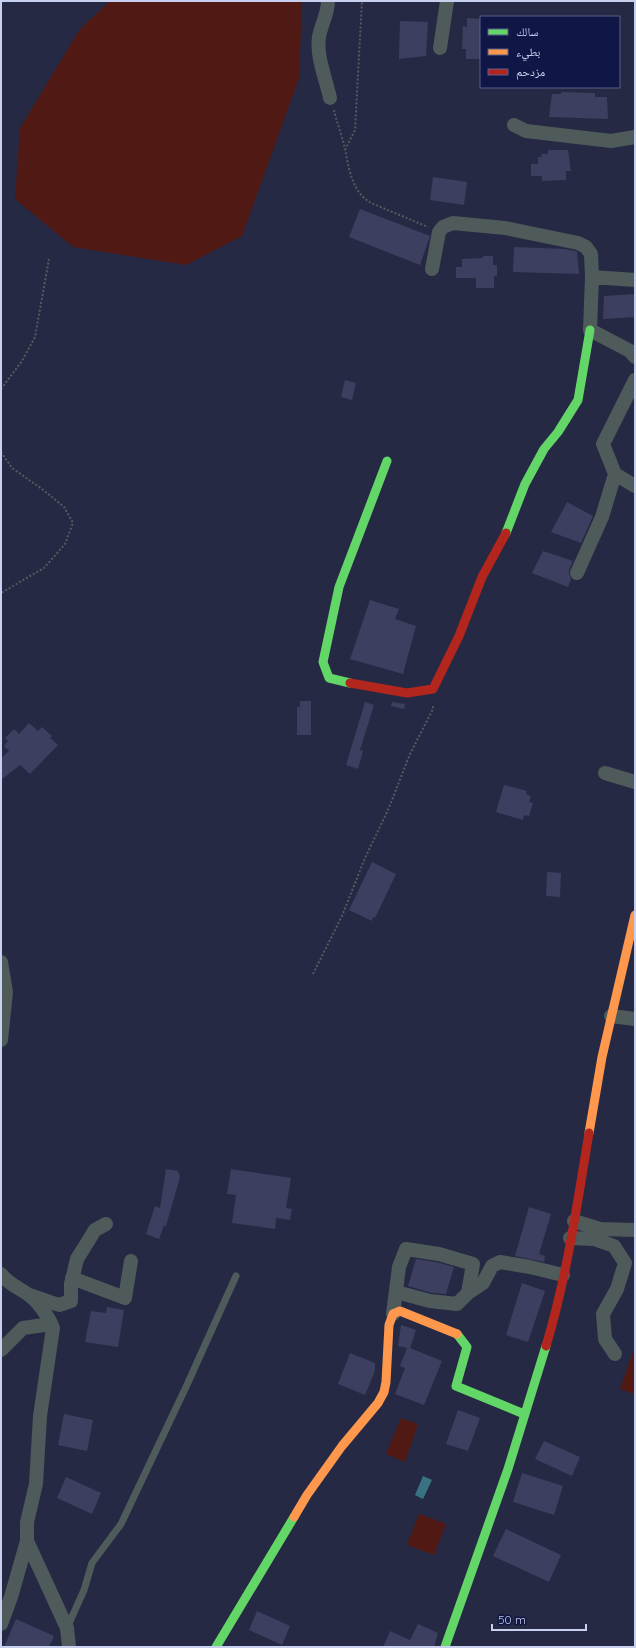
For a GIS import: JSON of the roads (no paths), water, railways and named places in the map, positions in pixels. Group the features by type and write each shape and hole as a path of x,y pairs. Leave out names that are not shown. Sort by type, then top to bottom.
{"street":[{"path":"328,1 327,13 320,35 319,44 330,98"},
{"path":"440,48 447,1"},
{"path":"514,125 526,131 611,141 635,137"},
{"path":"386,461 339,587 323,662 329,678 341,682 407,693 433,689 459,636 482,577 509,528 525,484 544,449 558,432 578,400 590,330 592,277 591,254 586,247 572,241 499,228 453,223 443,227 439,232 432,269"},
{"path":"592,277 635,280"},
{"path":"590,330 630,351 635,358"},
{"path":"635,380 603,444 615,474 635,486"},
{"path":"577,573 602,517 615,474"},
{"path":"605,773 635,782"},
{"path":"445,1647 483,1542 554,1316 574,1221 602,1057 635,915"},
{"path":"1,962 6,992 1,1040"},
{"path":"611,1016 635,1019"},
{"path":"574,1221 600,1229 635,1230"},
{"path":"1,1274 5,1280 28,1294 58,1305 71,1301 72,1278 77,1259 95,1230 106,1224"},
{"path":"570,1238 594,1239 614,1246 625,1263 617,1289 603,1314 605,1339 615,1354"},
{"path":"216,1647 307,1495 342,1446 378,1403 384,1392 386,1382 389,1325 393,1314 399,1267 406,1249 432,1252 473,1264 468,1293"},
{"path":"72,1278 125,1298 131,1260"},
{"path":"396,1292 430,1301 457,1304 468,1293 483,1283 492,1266 500,1262 563,1275"},
{"path":"1,1624 11,1597 27,1541 27,1522 36,1484 40,1416 53,1328 41,1309 28,1294"},
{"path":"393,1314 400,1311 410,1314 458,1335 467,1347 456,1386 524,1414"},
{"path":"1,1350 23,1328 51,1324"},
{"path":"27,1541 67,1628 69,1647"}],"lane":[{"path":"67,1628 84,1590 92,1563 121,1524 236,1276"}]}
